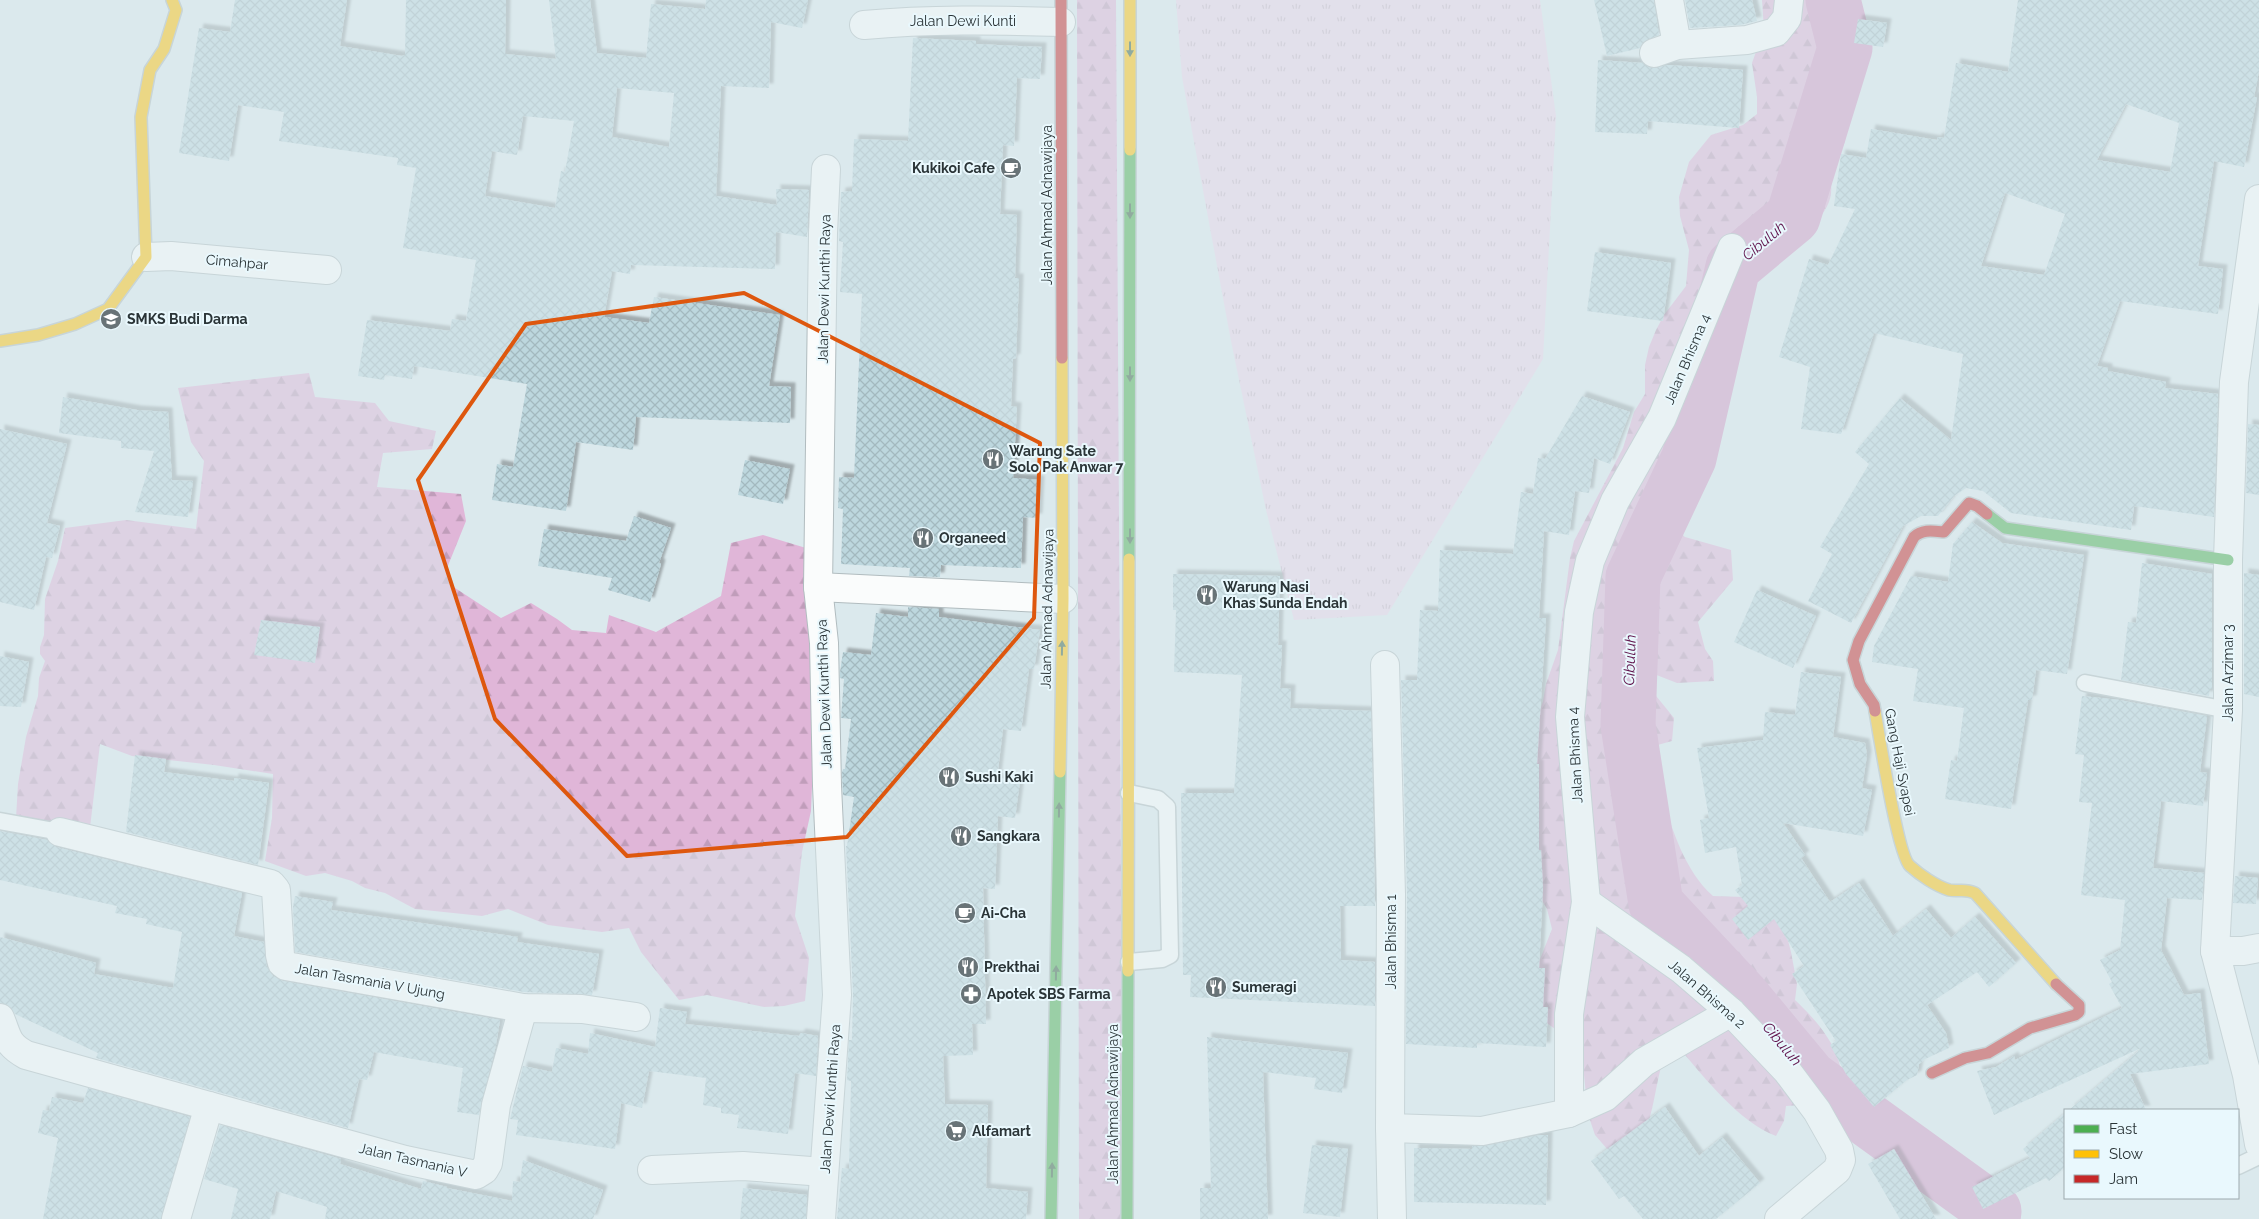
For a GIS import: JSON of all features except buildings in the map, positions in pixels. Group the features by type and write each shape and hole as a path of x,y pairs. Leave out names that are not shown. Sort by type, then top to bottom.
{"main road":[{"path":"0,341 38,334 75,324 108,309 146,257 141,116 150,70 164,49 176,10 172,0"},
{"name":"Jalan Ahmad Adnawijaya","path":"1127,1219 1130,0"},
{"name":"Jalan Ahmad Adnawijaya","path":"1051,1219 1063,599 1061,11"},
{"name":"Gang Haji Syapei","path":"1932,1073 1965,1058 1988,1053 2030,1028 2075,1016 2079,1012 2079,1005 2058,988 1975,893 1966,889 1950,890 1928,879 1908,865 1897,829 1874,705 1860,684 1853,660 1859,641 1907,549 1918,533 1925,531 1944,532 1952,527 1962,508 1969,503 1977,506 2005,528 2228,560"}],"street":[{"path":"1669,0 1666,49 1747,40 1776,32 1787,18 1789,0"},
{"name":"Jalan Dewi Kunti","path":"864,25 914,21 994,20 1061,11"},
{"name":"Jalan Dewi Kunthi Raya","path":"821,1219 837,996 827,786 824,643 818,587 823,233 826,169"},
{"name":"Jalan Arzimar 3","path":"2259,199 2234,382 2228,560 2228,710 2215,951 2247,1075 2259,1144"},
{"name":"Jalan Bhisma 4","path":"1569,1113 1569,1014 1586,902 1570,717 1581,604 1590,561 1615,501 1662,418 1732,248"},
{"name":"Cimahpar","path":"146,257 171,256 327,270"},
{"path":"818,587 1063,599"},
{"name":"Jalan Bhisma 1","path":"1385,664 1391,894 1390,1128 1392,1219"},
{"name":"Jalan Tasmania V Ujung","path":"60,832 271,884 276,890 280,955 282,963 286,966 523,1008 582,1009 636,1017"},
{"name":"Jalan Bhisma 2","path":"1586,902 1681,969 1731,1012 1787,1071 1817,1111 1840,1150 1837,1170 1779,1219"},
{"path":"2215,951 2243,951 2259,948"},
{"name":"Jalan Tasmania V","path":"0,1018 6,1039 14,1048 26,1055 405,1160 476,1175 484,1170 488,1163 496,1105 523,1008"},
{"path":"1390,1128 1482,1131 1569,1113 1605,1097 1644,1062 1731,1012"},
{"path":"176,1219 209,1106"},
{"path":"652,1170 743,1166 824,1172"}],"lane":[{"path":"2085,682 2228,710"},
{"path":"1129,793 1158,799 1167,807 1170,955 1162,959 1129,962"},
{"path":"0,821 60,832"},
{"path":"2239,1166 2259,1156"}],"highlighted area":[{"path":"744,293 1040,443 1034,618 847,837 627,856 495,719 418,480 526,324"}],"green space":[{"path":"1077,0 1116,0 1123,1219 1079,1219"},
{"path":"1176,0 1540,0 1556,116 1543,359 1387,615 1294,620 1266,510 1231,341 1182,77"},
{"path":"1762,0 1839,0 1853,61 1845,142 1829,173 1831,195 1827,207 1814,225 1781,211 1743,237 1736,271 1689,382 1717,397 1698,425 1686,450 1656,468 1649,518 1668,522 1685,537 1731,550 1733,580 1698,622 1705,649 1713,661 1714,681 1677,683 1631,665 1674,718 1672,741 1654,746 1653,777 1687,862 1703,886 1713,896 1745,897 1774,917 1786,933 1797,984 1795,1000 1819,1025 1833,1046 1840,1068 1841,1084 1833,1110 1817,1113 1802,1105 1786,1106 1784,1121 1776,1136 1749,1121 1736,1110 1679,1048 1664,1057 1646,1129 1608,1150 1595,1135 1588,1114 1584,1075 1579,1059 1570,1040 1540,1018 1531,982 1552,929 1547,909 1537,892 1523,763 1558,650 1574,541 1623,448 1634,412 1645,394 1645,365 1649,347 1656,330 1664,315 1686,286 1689,250 1680,216 1679,197 1689,162 1711,135 1743,125 1757,114 1757,97 1752,63 1764,29"},
{"path":"309,373 315,397 375,403 389,421 436,431 432,449 383,453 377,487 461,494 466,521 447,568 449,584 501,618 531,603 572,630 606,633 609,615 656,632 721,596 731,543 763,535 806,548 824,643 814,736 811,811 802,852 795,916 809,958 805,1001 784,1006 764,1007 707,995 679,1000 641,952 629,928 602,932 548,925 508,909 482,916 415,909 385,893 365,888 352,881 325,873 306,876 265,861 272,818 273,774 132,756 100,744 89,836 16,818 18,784 26,737 38,696 39,678 45,661 40,654 40,647 44,635 45,599 58,561 65,528 126,520 196,529 204,461 191,442 178,388"}],"waterway":[{"name":"Cibuluh","path":"1833,0 1845,48 1793,217 1733,267 1689,458 1633,577 1628,725 1656,904 1742,996 1810,1078 1994,1211 1993,1219"}],"traffic: fast":[{"path":"1129,559 1130,150"},
{"path":"1987,514 2005,528 2228,560"},
{"path":"1051,1219 1060,772"},
{"path":"1127,1219 1128,971"}],"traffic: slow":[{"path":"0,341 38,335 75,324 108,309 146,257 141,117 150,70 164,49 176,10 172,0"},
{"path":"1130,0 1130,150"},
{"path":"1060,772 1063,599 1062,358"},
{"path":"1128,971 1129,559"},
{"path":"1875,711 1895,819 1905,857 1910,866 1928,880 1944,888 1975,893 2056,984"}],"traffic: jam":[{"path":"1061,0 1062,358"},
{"path":"1875,711 1874,705 1860,684 1853,660 1859,641 1914,537 1924,532 1944,532 1969,503 1977,506 1987,514"},
{"path":"1932,1073 1965,1058 1988,1053 2030,1028 2075,1015 2079,1012 2079,1005 2056,984"}],"place":[{"name":"Kukikoi Cafe","path":"1011,168"},
{"name":"SMKS Budi Darma","path":"111,319"},
{"name":"Warung Sate Solo Pak Anwar 7","path":"993,459"},
{"name":"Organeed","path":"923,538"},
{"name":"Warung Nasi Khas Sunda Endah","path":"1207,595"},
{"name":"Sushi Kaki","path":"949,777"},
{"name":"Sangkara","path":"961,836"},
{"name":"Ai-Cha","path":"965,913"},
{"name":"Prekthai","path":"968,967"},
{"name":"Sumeragi","path":"1216,987"},
{"name":"Apotek SBS Farma","path":"971,994"},
{"name":"Alfamart","path":"956,1131"}]}
